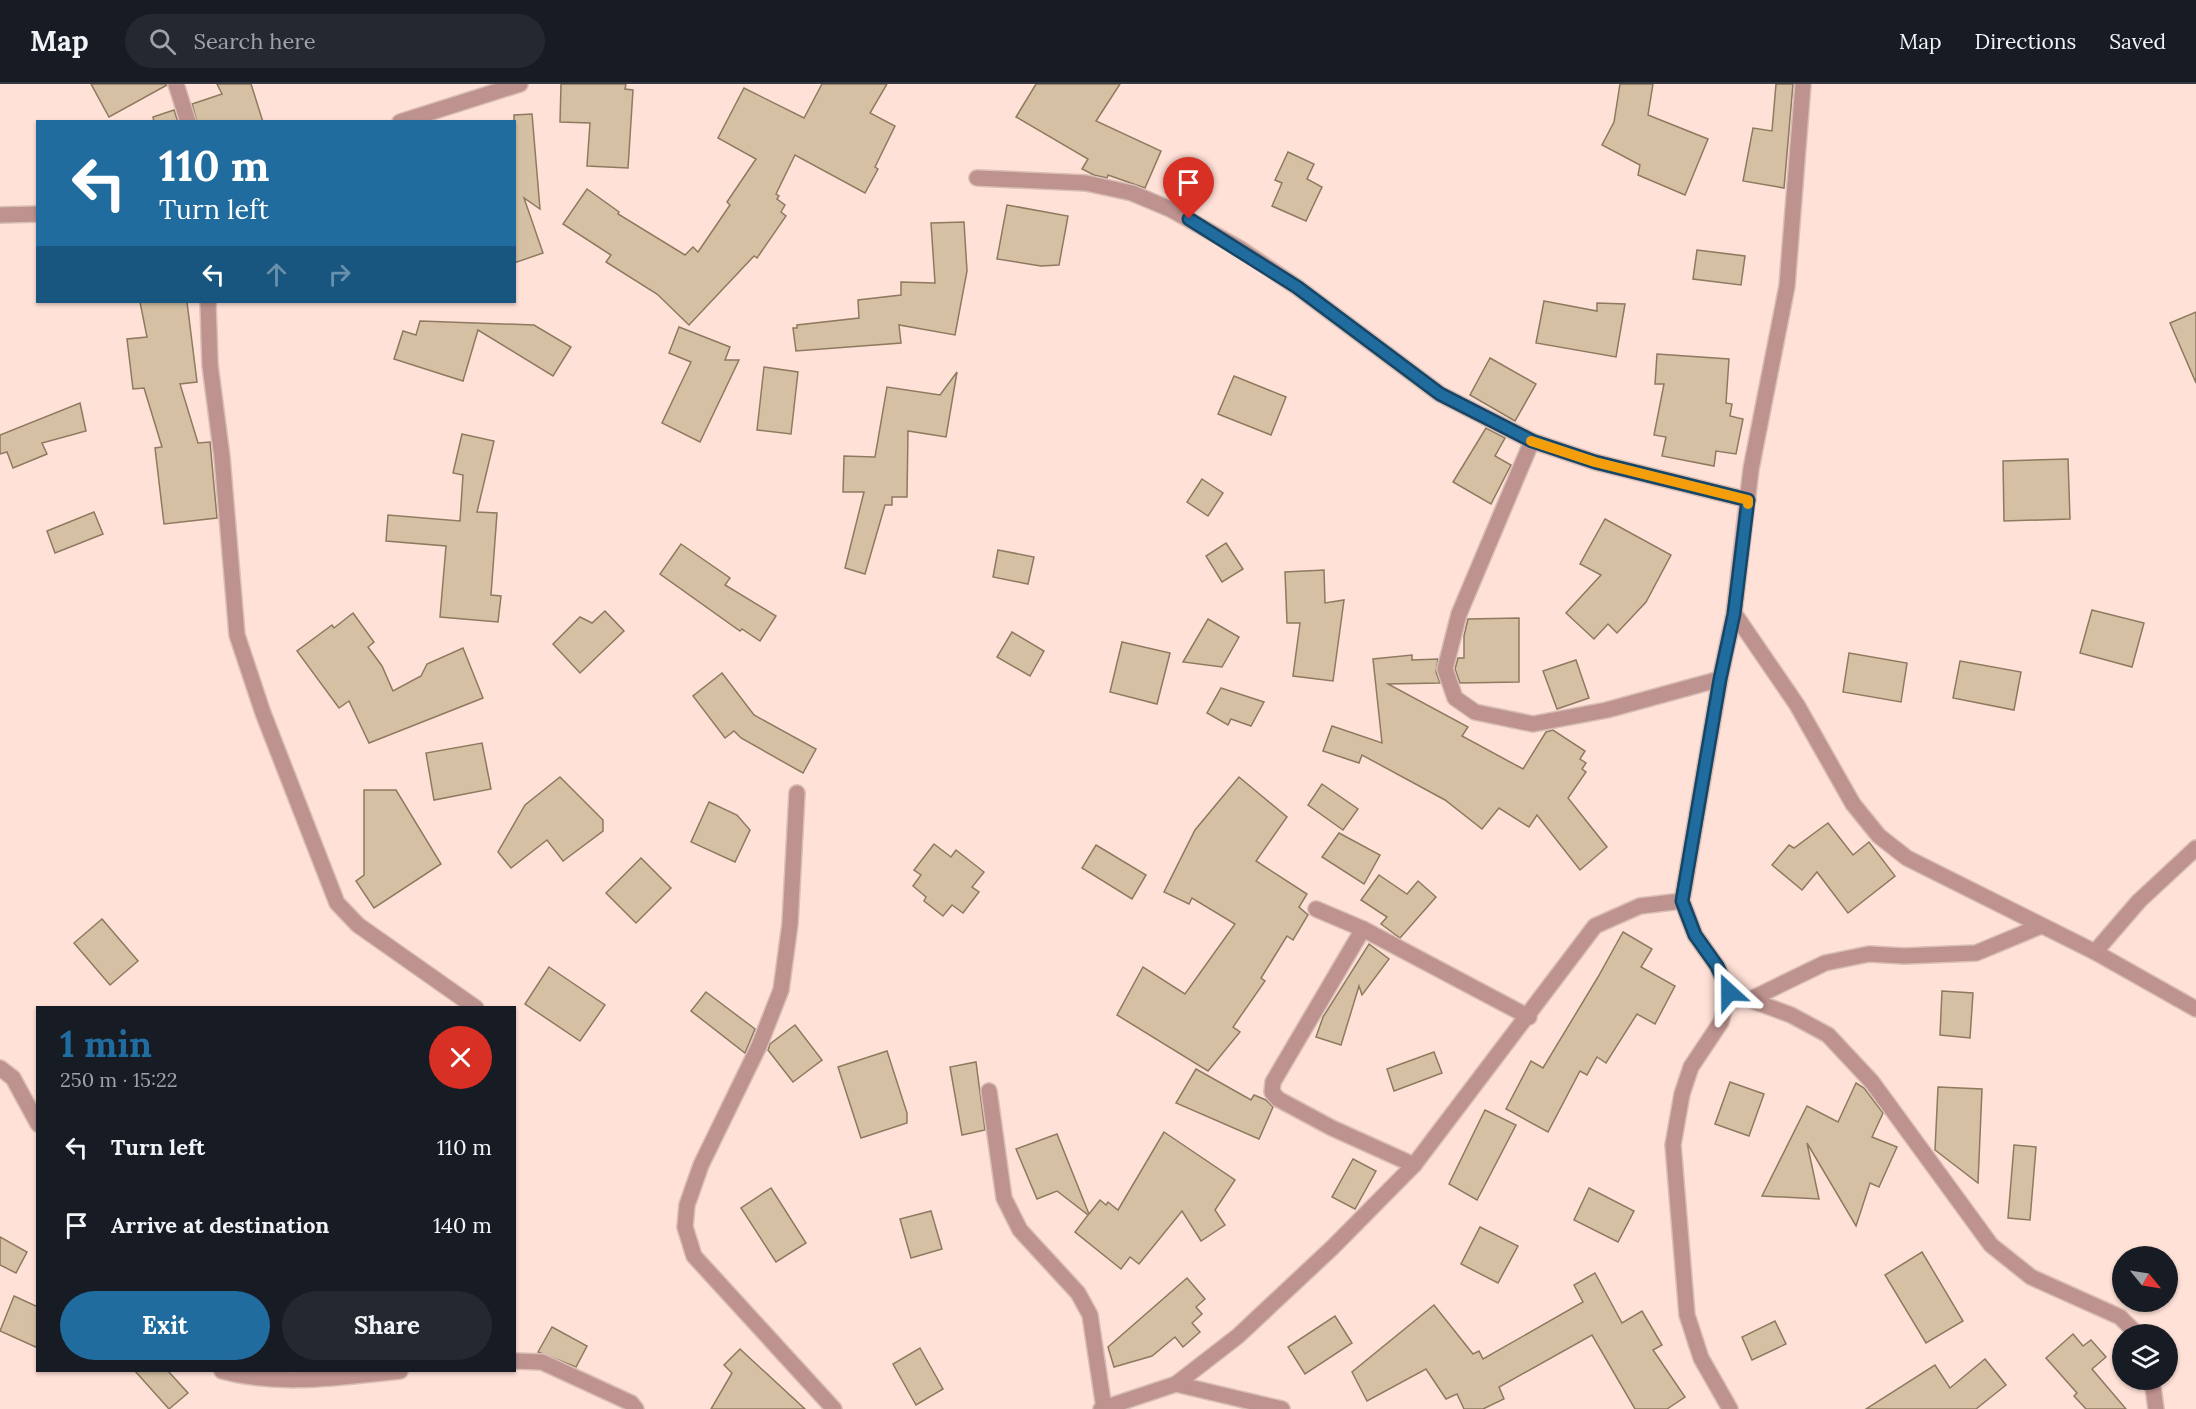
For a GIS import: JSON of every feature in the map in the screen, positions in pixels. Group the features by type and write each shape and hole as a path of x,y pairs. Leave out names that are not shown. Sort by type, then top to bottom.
{"street":[{"path":"176,84 187,120"},
{"path":"406,120 519,84"},
{"path":"1730,1409 1701,1358 1687,1315 1673,1145 1682,1094 1690,1067 1720,1022 1729,992 1717,966 1695,935 1682,901 1720,679 1734,614 1751,469 1787,286 1803,84"},
{"path":"977,178 1086,183 1132,193 1170,209 1224,238 1297,287 1440,394 1532,441 1595,462 1748,500"},
{"path":"0,215 36,214"},
{"path":"208,303 210,365 222,457 237,635 263,713 337,903 358,925 473,1006"},
{"path":"1532,441 1459,614 1444,669 1455,698 1475,712 1533,724 1607,710 1720,679"},
{"path":"1734,614 1797,705 1853,804 1879,837 1907,858 2095,952 2196,1009"},
{"path":"797,793 790,924 781,990 759,1046 701,1165 687,1205 685,1227 694,1256 834,1409"},
{"path":"2095,952 2139,901 2196,848"},
{"path":"989,1091 1004,1198 1020,1230 1078,1293 1090,1314 1102,1409 1176,1384 1238,1336 1333,1247 1414,1165 1529,1017 1595,926 1640,906 1682,901"},
{"path":"1316,909 1363,929 1529,1017"},
{"path":"1751,999 1825,963 1869,954 1904,956 1976,953 2041,926"},
{"path":"1363,929 1274,1082 1272,1092 1278,1099 1332,1128 1414,1165"},
{"path":"1729,992 1791,1015 1828,1035 1872,1082 1991,1245 2031,1277 2120,1317 2127,1324"},
{"path":"0,1068 13,1078 36,1120"},
{"path":"516,1361 542,1362 631,1403 636,1409"},
{"path":"226,1372 244,1377 317,1380 390,1372"},
{"path":"1176,1384 1282,1409"},
{"path":"2153,1390 2156,1409"}],"building":[{"path":"91,84 166,84 167,85 109,117"},
{"path":"217,84 251,84 262,120 196,120 192,104 222,94"},
{"path":"561,84 626,84 625,89 633,90 628,168 587,166 590,123 560,122"},
{"path":"822,84 887,84 870,113 895,126 875,167 878,169 865,193 795,155 776,194 779,196 777,199 785,205 781,212 786,216 757,258 754,256 689,325 657,294 606,262 611,255 563,224 587,189 619,212 618,214 685,255 693,247 698,252 730,205 727,202 756,159 718,138 744,88 804,118"},
{"path":"1036,84 1120,84 1096,121 1161,151 1145,188 1108,175 1107,178 1094,175 1082,169 1088,159 1016,117"},
{"path":"1620,84 1653,84 1648,115 1708,139 1685,195 1638,175 1640,165 1602,145 1614,122"},
{"path":"1776,84 1793,84 1784,188 1743,181 1753,128 1772,131"},
{"path":"174,110 177,120 154,120 153,117"},
{"path":"532,114 540,209 524,198 543,253 516,262 516,120 514,120 514,115"},
{"path":"1288,152 1314,164 1307,179 1322,187 1306,221 1272,206 1282,183 1275,180"},
{"path":"1007,205 1068,216 1059,265 1041,266 997,259"},
{"path":"964,222 967,271 955,335 899,325 901,343 796,351 793,328 797,328 797,325 859,318 858,300 901,295 901,282 935,283 931,223"},
{"path":"1697,250 1745,256 1741,285 1693,279"},
{"path":"1544,301 1597,311 1597,303 1625,304 1616,357 1536,343"},
{"path":"140,303 187,303 197,382 180,384 198,443 210,442 217,518 164,524 155,448 162,447 144,388 133,389 127,339 147,337"},
{"path":"2196,312 2196,383 2170,323"},
{"path":"420,321 534,325 571,347 553,376 478,330 463,381 394,359 403,331 416,335"},
{"path":"679,327 730,347 725,360 739,360 700,442 662,423 691,362 669,353"},
{"path":"1657,354 1729,359 1726,403 1732,404 1730,416 1743,419 1736,454 1716,451 1714,466 1662,456 1666,437 1654,435 1664,384 1655,384"},
{"path":"1490,358 1536,384 1515,421 1470,395"},
{"path":"764,367 798,372 791,434 757,430"},
{"path":"957,372 946,437 908,431 907,497 892,497 892,505 885,505 865,574 845,568 864,492 843,492 844,456 875,457 887,387 940,395"},
{"path":"1234,376 1286,397 1271,435 1218,414"},
{"path":"80,403 86,431 42,443 47,454 13,468 7,452 0,454 0,435"},
{"path":"1486,428 1505,438 1495,456 1511,465 1491,504 1453,482"},
{"path":"462,434 494,441 477,512 497,513 491,595 501,596 498,622 440,617 446,546 386,541 388,515 460,521 463,475 453,473"},
{"path":"2068,459 2070,519 2004,521 2003,461"},
{"path":"1202,479 1223,493 1208,516 1187,502"},
{"path":"94,512 103,534 55,553 47,531"},
{"path":"1605,519 1671,555 1646,602 1617,633 1608,624 1594,639 1566,613 1601,575 1580,564"},
{"path":"1226,543 1243,569 1222,582 1206,556"},
{"path":"681,544 730,578 725,585 776,616 760,641 742,629 740,631 660,574"},
{"path":"998,550 1034,557 1028,584 993,577"},
{"path":"1324,570 1325,603 1344,600 1333,681 1293,676 1300,623 1287,623 1285,572"},
{"path":"2092,610 2144,623 2132,667 2080,653"},
{"path":"605,611 624,631 580,673 553,644 580,617 592,623"},
{"path":"353,613 374,642 368,647 382,666 393,691 421,676 427,664 463,648 483,698 369,743 349,701 339,708 297,651 332,625 334,628"},
{"path":"1519,618 1519,682 1460,683 1455,669 1458,658 1464,658 1464,636 1468,619"},
{"path":"1208,619 1239,637 1222,667 1183,662"},
{"path":"1012,632 1044,651 1030,676 997,657"},
{"path":"1122,642 1170,653 1157,704 1110,692"},
{"path":"1849,653 1907,663 1901,702 1843,692"},
{"path":"1412,655 1412,660 1438,659 1436,672 1440,683 1388,684 1468,727 1462,736 1523,769 1546,732 1553,730 1585,751 1580,759 1586,763 1582,769 1586,772 1568,798 1607,847 1580,870 1537,815 1529,827 1499,808 1482,829 1445,800 1362,755 1359,763 1323,751 1332,726 1382,743 1373,659"},
{"path":"1576,660 1589,698 1557,709 1543,671"},
{"path":"1960,661 2021,672 2014,710 1953,698"},
{"path":"722,673 754,715 816,749 803,773 741,738 734,731 725,738 693,696"},
{"path":"1221,688 1264,702 1251,726 1231,719 1228,725 1207,713"},
{"path":"482,743 491,789 434,800 426,753"},
{"path":"560,777 603,820 603,831 563,861 547,840 511,868 498,852 525,805"},
{"path":"1239,777 1287,817 1256,861 1307,894 1299,907 1308,915 1293,940 1287,936 1261,978 1265,981 1233,1027 1240,1032 1208,1071 1117,1015 1143,967 1185,994 1235,924 1192,898 1189,904 1164,892 1195,830"},
{"path":"1322,784 1358,809 1343,830 1308,805"},
{"path":"364,790 396,790 441,864 374,908 356,881 364,875"},
{"path":"709,802 737,815 750,830 735,862 691,842"},
{"path":"1828,823 1853,855 1869,842 1895,876 1848,913 1817,872 1802,890 1772,865 1789,845 1794,848"},
{"path":"1339,833 1380,855 1364,884 1322,857"},
{"path":"934,844 951,857 956,850 984,872 972,887 979,892 963,913 952,905 943,916 924,901 926,897 913,886 921,875 914,870"},
{"path":"1096,845 1146,875 1132,899 1082,868"},
{"path":"641,858 671,888 636,923 606,893"},
{"path":"1379,875 1407,894 1418,881 1436,897 1400,938 1381,924 1387,917 1361,900"},
{"path":"102,919 138,961 110,985 74,943"},
{"path":"1623,932 1652,949 1641,967 1675,986 1655,1024 1637,1014 1606,1063 1597,1057 1587,1075 1580,1071 1548,1132 1506,1109 1531,1061 1543,1068"},
{"path":"1369,944 1389,959 1362,995 1359,986 1341,1045 1316,1037 1323,1017"},
{"path":"549,967 605,1005 580,1041 525,1004"},
{"path":"1942,991 1973,993 1970,1038 1940,1035"},
{"path":"706,992 755,1029 745,1053 691,1011"},
{"path":"795,1025 822,1060 793,1082 768,1050 770,1044"},
{"path":"887,1051 907,1113 907,1123 861,1138 838,1067"},
{"path":"1434,1052 1442,1073 1394,1091 1387,1069"},
{"path":"976,1062 985,1130 962,1135 950,1067"},
{"path":"1196,1069 1251,1100 1254,1095 1266,1100 1273,1107 1259,1139 1176,1103"},
{"path":"1730,1082 1764,1094 1749,1136 1715,1124"},
{"path":"1856,1083 1864,1088 1883,1113 1872,1137 1897,1147 1879,1187 1870,1183 1856,1226 1807,1143 1819,1199 1762,1196 1807,1106 1838,1122"},
{"path":"1938,1087 1982,1089 1978,1183 1935,1150"},
{"path":"1485,1110 1516,1125 1477,1200 1449,1184"},
{"path":"1164,1132 1235,1180 1215,1210 1225,1225 1201,1241 1182,1211 1139,1264 1130,1257 1121,1269 1075,1232 1088,1215 1057,1191 1037,1199 1016,1149 1057,1134 1089,1214 1100,1200 1106,1205 1108,1202 1118,1210"},
{"path":"2014,1145 2036,1147 2030,1220 2008,1218"},
{"path":"1353,1159 1376,1171 1355,1209 1332,1197"},
{"path":"771,1188 806,1243 776,1262 741,1208"},
{"path":"1589,1188 1634,1211 1618,1242 1574,1220"},
{"path":"931,1211 942,1249 911,1258 900,1219"},
{"path":"1480,1227 1518,1246 1498,1283 1461,1264"},
{"path":"0,1237 27,1252 16,1273 0,1265"},
{"path":"1922,1252 1963,1321 1926,1343 1885,1275"},
{"path":"1595,1273 1622,1323 1642,1311 1662,1345 1653,1350 1685,1397 1667,1409 1635,1409 1592,1335 1499,1387 1504,1399 1483,1409 1464,1409 1457,1394 1446,1399 1426,1369 1367,1401 1352,1372 1434,1305 1473,1354 1479,1351 1483,1359 1583,1302 1574,1285"},
{"path":"1187,1278 1205,1299 1196,1307 1202,1314 1192,1323 1200,1332 1183,1347 1175,1337 1152,1356 1114,1367 1108,1347"},
{"path":"14,1296 36,1306 36,1347 0,1331"},
{"path":"1335,1316 1352,1343 1305,1374 1288,1347"},
{"path":"1775,1321 1786,1344 1752,1360 1742,1337"},
{"path":"552,1327 587,1346 576,1367 538,1352"},
{"path":"2073,1334 2083,1346 2091,1340 2106,1357 2092,1369 2126,1409 2086,1409 2074,1396 2077,1393 2046,1358"},
{"path":"920,1348 943,1389 916,1405 893,1364"},
{"path":"740,1349 805,1409 711,1409 732,1373 724,1365"},
{"path":"1985,1359 2006,1385 1976,1409 1866,1409 1935,1365 1950,1388"},
{"path":"136,1372 169,1372 188,1393 169,1409"}],"slow traffic":[{"path":"1531,441 1595,462 1748,500 1748,504"}],"route":[{"path":"1189,219 1239,248 1297,287 1440,394 1532,441 1595,462 1748,500 1734,614 1720,679 1682,901 1695,935 1717,966 1729,992"}]}
